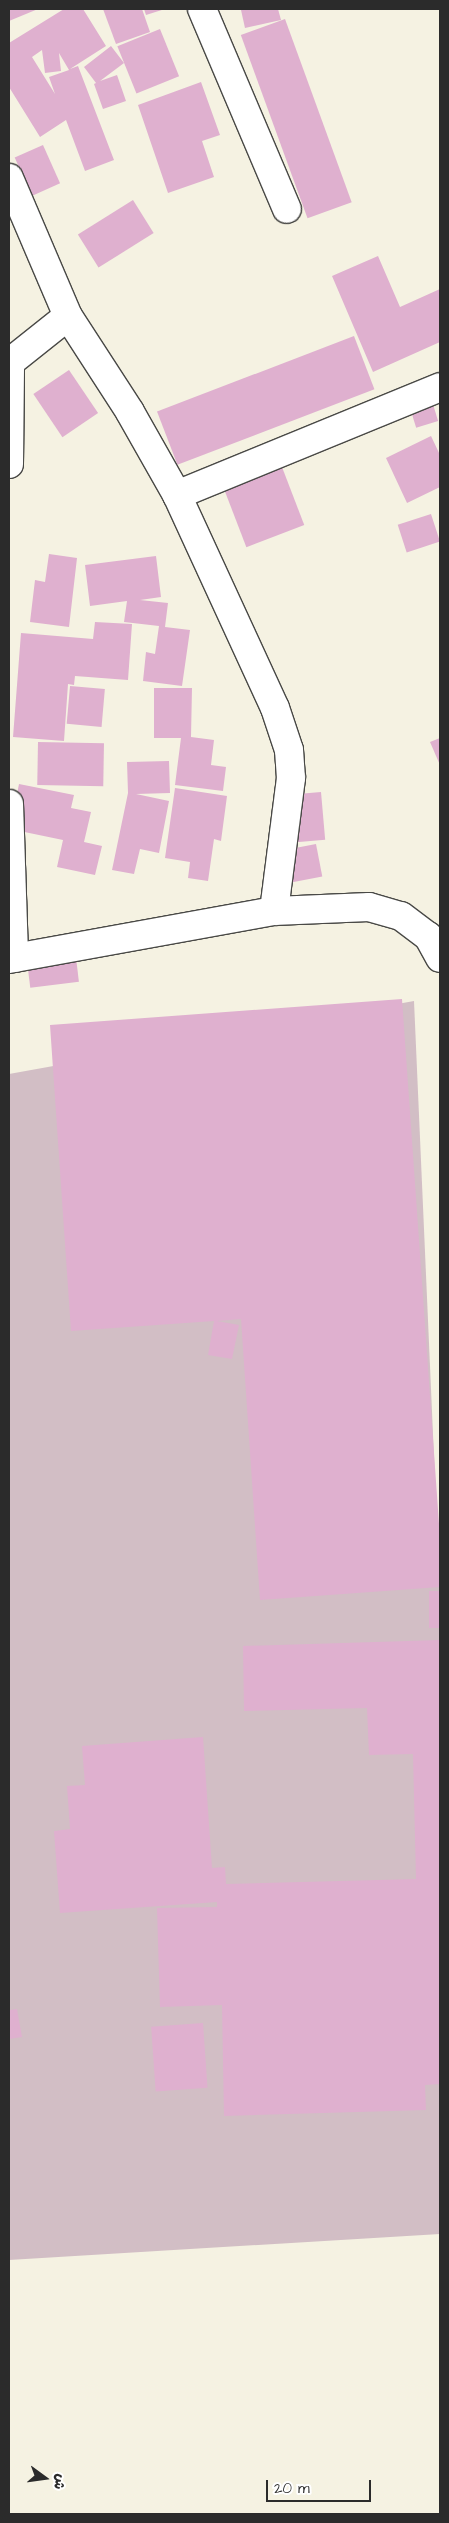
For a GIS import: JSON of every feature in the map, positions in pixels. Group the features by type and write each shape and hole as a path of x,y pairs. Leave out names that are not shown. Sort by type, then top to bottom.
{"street":[{"path":"202,9 287,209"},
{"path":"9,178 68,316 130,412 177,495 274,708 288,750 291,778 274,911"},
{"path":"9,464 9,363 68,316"},
{"path":"177,495 440,386"},
{"path":"9,804 11,958 274,911 369,907 401,916 428,936 440,958"}],"shaded area":[{"path":"414,1001 440,1594 440,2234 9,2260 9,1074"}],"building":[{"path":"9,9 38,9 9,21"},
{"path":"64,9 83,9 106,46 70,69 78,66 114,160 85,171 66,120 40,137 9,87 9,43","holes":["42,50 45,73 61,71 59,53 69,70 49,77 55,94 32,57"]},
{"path":"103,9 142,9 150,32 116,44"},
{"path":"144,9 165,9 146,15"},
{"path":"278,9 281,20 245,28 241,10"},
{"path":"285,19 352,202 308,218 241,35"},
{"path":"160,29 179,76 136,94 117,46"},
{"path":"111,46 124,63 100,81 117,75 126,101 103,109 94,84 96,83 84,67"},
{"path":"201,82 220,135 202,141 214,177 168,193 138,105"},
{"path":"43,145 60,183 32,196 15,158"},
{"path":"133,200 154,233 99,268 78,234"},
{"path":"378,256 400,307 440,289 440,342 373,372 332,276"},
{"path":"354,336 374,389 177,465 157,412"},
{"path":"69,370 98,413 62,437 33,394"},
{"path":"432,401 438,421 416,428 410,408"},
{"path":"431,436 440,455 440,487 407,503 386,458"},
{"path":"272,441 304,525 246,547 214,463"},
{"path":"431,514 440,542 407,552 398,525"},
{"path":"49,554 77,558 69,627 30,622 35,580 45,582"},
{"path":"156,556 161,597 140,600 168,603 165,627 190,630 182,686 143,681 146,652 155,654 159,626 124,622 127,601 90,606 85,565"},
{"path":"95,622 132,624 128,680 75,676 74,685 68,684 64,741 13,737 21,633 93,639"},
{"path":"70,686 105,689 102,727 67,724"},
{"path":"154,688 192,688 191,737 214,740 211,765 226,767 223,791 175,785 181,738 154,738"},
{"path":"440,738 440,765 430,742"},
{"path":"38,742 104,743 103,786 37,785"},
{"path":"169,761 170,793 136,794 169,801 159,853 140,849 134,874 112,870 128,793 127,762"},
{"path":"19,784 74,795 71,808 91,812 84,842 102,846 95,875 57,867 63,840 10,829"},
{"path":"175,788 227,796 221,841 214,839 208,881 188,878 190,862 165,858"},
{"path":"321,792 325,840 290,843 286,795"},
{"path":"316,844 322,876 274,886 268,853"},
{"path":"76,958 79,982 30,988 27,964"},
{"path":"402,999 440,1538 440,1587 260,1600 241,1319 217,1321 239,1325 232,1359 208,1355 214,1321 71,1331 50,1025"},
{"path":"429,1591 440,1591 440,1628 429,1628"},
{"path":"440,1640 440,2084 425,2085 426,2110 224,2116 222,2005 160,2007 157,1908 217,1907 217,1902 60,1913 54,1831 70,1829 67,1786 85,1785 82,1746 203,1737 212,1868 225,1867 226,1884 416,1879 413,1754 369,1755 367,1708 244,1711 243,1646"},
{"path":"17,2009 22,2037 9,2039 9,2010"},
{"path":"203,2023 208,2088 156,2091 151,2027"}]}
